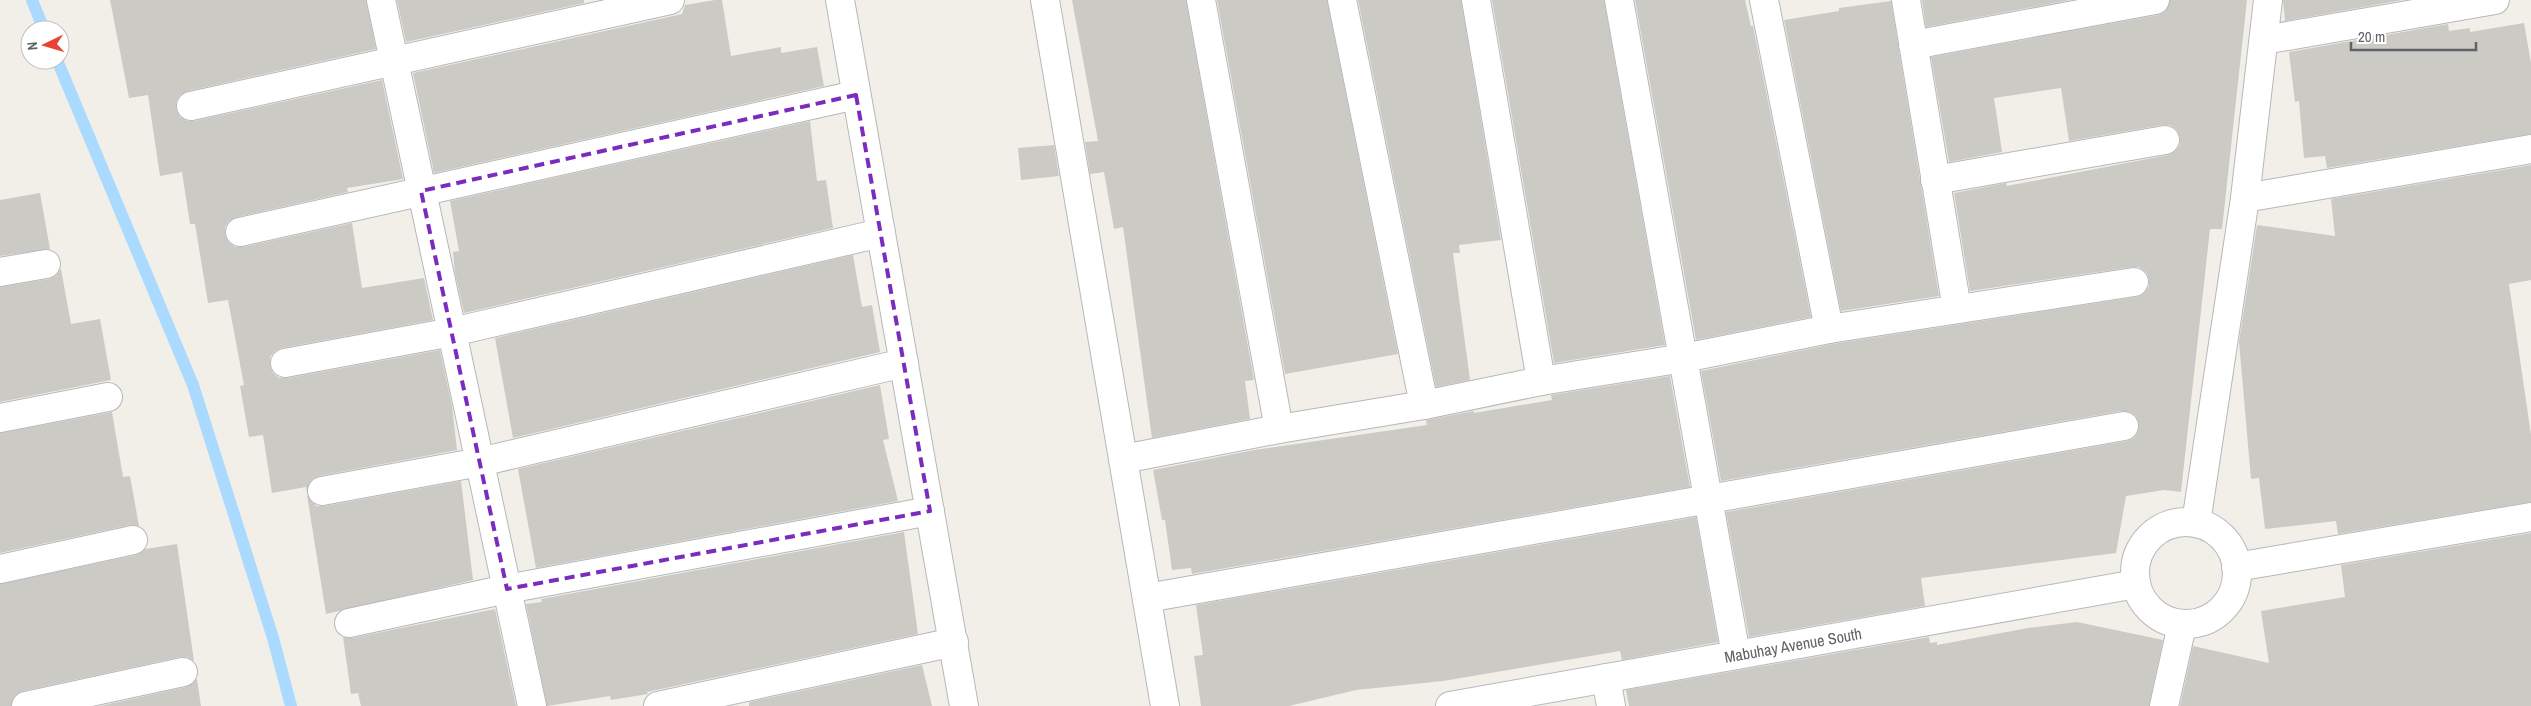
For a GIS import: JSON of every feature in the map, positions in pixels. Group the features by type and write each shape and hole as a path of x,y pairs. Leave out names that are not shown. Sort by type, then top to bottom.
{"street":[{"path":"381,0 532,706"},
{"path":"190,106 670,0"},
{"path":"840,0 964,706"},
{"path":"1045,0 1165,706"},
{"path":"1201,0 1279,429"},
{"path":"1342,0 1424,405"},
{"path":"1476,0 1541,381"},
{"path":"1619,0 1710,500 1736,655"},
{"path":"1764,0 1829,329"},
{"path":"1906,0 1957,309"},
{"path":"1913,45 2155,0"},
{"path":"2196,523 2245,198 2268,0"},
{"path":"2264,40 2495,0"},
{"path":"240,232 856,95"},
{"path":"1935,180 2165,140"},
{"path":"2245,198 2531,149"},
{"path":"285,364 452,332 881,233"},
{"path":"0,272 46,264"},
{"path":"1123,459 1279,429 1424,405 1541,381 1684,358 1829,329 2134,282"},
{"path":"322,491 480,462 904,363"},
{"path":"0,418 108,397"},
{"path":"1147,598 2124,426"},
{"path":"349,623 507,589 930,511"},
{"path":"2236,567 2531,517"},
{"path":"2180,522 2196,523 2212,528 2224,538 2232,552 2236,567 2236,582 2231,596 2223,609 2210,618 2196,623 2182,625 2166,620 2153,612 2142,600 2136,584 2135,568 2140,551 2150,536 2163,526 2180,522"},
{"path":"0,569 133,540"},
{"name":"Mabuhay Avenue South","path":"1458,705 2136,584"},
{"path":"2164,706 2182,625"},
{"path":"658,706 954,642"},
{"path":"26,706 183,672"},
{"path":"1606,678 1611,706"}],"highlighted area":[{"path":"856,95 930,511 507,589 421,191"}],"building":[{"path":"110,0 366,0 376,49 188,91 180,95 176,102 176,109 180,117 187,121 194,121 382,80 403,179 347,188 348,192 237,217 229,221 225,227 225,235 229,243 235,247 243,247 352,223 362,288 424,278 433,320 282,348 275,351 270,357 270,366 273,373 279,378 288,378 440,350 452,406 457,450 319,476 312,479 307,492 306,487 272,493 263,435 249,437 240,386 244,385 228,300 208,303 195,224 190,224 182,172 160,176 148,95 129,98"},
{"path":"397,0 584,0 584,3 406,42"},
{"path":"722,0 731,56 781,47 781,53 817,47 824,86 434,173 413,73 682,14 685,5"},
{"path":"1072,0 1186,0 1254,380 1245,381 1250,419 1152,438 1123,227 1114,229 1104,172 1090,174 1085,142 1098,141"},
{"path":"1217,0 1327,0 1398,354 1285,374"},
{"path":"1358,0 1461,0 1501,240 1459,245 1460,253 1453,253 1470,380 1436,387"},
{"path":"1492,0 1604,0 1665,345 1554,363"},
{"path":"1635,0 1745,0 1751,26 1753,26 1811,317 1696,340"},
{"path":"1922,0 2070,0 1926,27"},
{"path":"2170,0 2247,0 2222,229 2210,229 2181,492 2164,490 2126,496 2116,553 1921,578 1925,606 1749,637 1726,512 2127,441 2134,438 2138,432 2139,424 2136,416 2130,412 2121,411 1721,481 1701,371 1832,344 2136,297 2143,294 2149,287 2149,279 2146,272 2139,267 1970,291 1954,193 2006,183 2007,186 2168,155 2175,152 2180,145 2180,137 2177,130 2170,125 2162,125 2069,141 2061,88 1994,98 2002,152 1949,162 1931,57 2158,15 2165,12"},
{"path":"2283,0 2403,0 2285,21"},
{"path":"1891,1 1939,296 1841,311 1784,20 1839,11 1839,8"},
{"path":"2524,23 2531,63 2531,134 2327,168 2325,156 2304,158 2299,101 2295,102 2289,52 2448,24 2449,31 2470,28 2470,32"},
{"path":"810,121 817,181 826,180 833,228 464,313 455,273 453,252 459,251 450,201"},
{"path":"1054,145 1059,176 1021,180 1018,148"},
{"path":"2531,165 2531,280 2509,284 2531,435 2531,502 2338,534 2336,521 2265,529 2259,478 2251,479 2239,342 2257,225 2335,236 2331,199"},
{"path":"40,193 50,249 0,256 0,200"},
{"path":"853,255 862,307 872,305 880,352 513,438 495,338"},
{"path":"61,269 71,324 100,319 111,380 0,402 0,287 49,279 56,276"},
{"path":"1670,376 1690,487 1192,574 1191,568 1172,570 1165,520 1162,520 1153,470 1254,450 1427,425 1426,420 1552,400 1551,395"},
{"path":"880,385 889,439 883,440 898,501 536,568 518,469"},
{"path":"112,412 123,477 130,476 139,526 130,525 0,553 0,433"},
{"path":"461,481 473,580 326,614 307,495 316,506 325,506"},
{"path":"1696,517 1718,642 1622,660 1620,651 1443,681 1356,690 1289,706 1201,706 1194,656 1203,655 1196,605"},
{"path":"904,532 918,634 647,692 648,694 611,700 610,696 547,706 526,604 542,602 541,599"},
{"path":"2531,533 2531,706 2180,706 2193,646 2269,663 2261,611 2345,597 2341,565"},
{"path":"177,544 194,661 187,657 180,657 23,691 15,695 11,706 0,706 0,584 136,555 145,549"},
{"path":"495,609 516,706 361,706 358,693 351,694 343,637 352,638"},
{"path":"2077,622 2163,640 2149,706 1629,706 1626,690 1929,637 1930,643 1937,642 1937,645 2028,628"},
{"path":"922,665 932,706 749,706 749,702"},
{"path":"197,679 201,706 100,706 186,687"}],"waterway":[{"path":"32,0 40,20"},
{"path":"61,70 193,385 273,638 291,706"}]}
